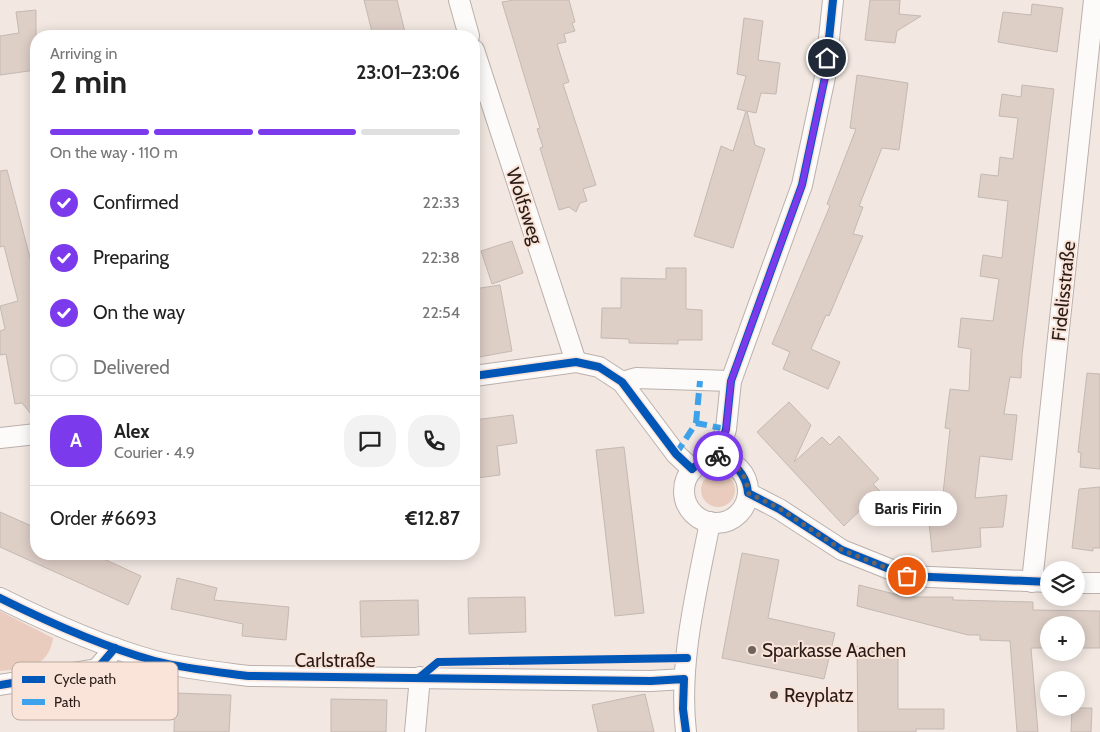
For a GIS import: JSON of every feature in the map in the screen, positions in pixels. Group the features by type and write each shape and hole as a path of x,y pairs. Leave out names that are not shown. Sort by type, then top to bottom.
{"street":[{"path":"459,0 467,30"},
{"path":"717,458 726,430 731,381 802,185 825,77 833,0"},
{"name":"Fidelisstraße","path":"1042,561 1094,0"},
{"name":"Wolfsweg","path":"480,68 576,362"},
{"path":"480,375 576,362 599,367 622,382 676,454 692,469"},
{"path":"622,382 636,378 731,381"},
{"path":"0,438 30,435"},
{"path":"717,458 740,469 747,484 748,493 742,510 733,518 722,522 710,522 697,517 688,507 684,494 685,481 692,469 703,461 717,458"},
{"path":"748,493 779,508 842,550 907,576 1040,582"},
{"path":"686,732 683,708 684,679 710,522"},
{"path":"1085,583 1100,583"},
{"name":"Carlstraße","path":"0,598 53,624 115,648 161,662"},
{"path":"103,662 115,648"},
{"name":"Carlstraße","path":"178,666 249,676 651,681 684,679"},
{"path":"415,732 420,677"}],"shaded area":[{"path":"718,473 725,474 730,478 734,483 734,497 730,502 725,506 718,507 711,506 706,502 702,497 701,490 702,483 706,478 711,474"},
{"path":"0,611 53,638 46,656 41,661 12,662 12,670 0,671"}],"building":[{"path":"364,0 397,0 404,30 372,30"},
{"path":"514,0 569,0 575,22 572,23 575,31 564,34 566,42 557,44 569,82 563,84 596,185 583,189 587,201 580,203 576,212 569,207 559,210 540,148 543,147 537,129 540,128 502,2"},
{"path":"870,0 900,0 899,14 921,16 897,31 895,43 865,40"},
{"path":"1032,4 1063,8 1057,52 998,42 1003,12 1031,15"},
{"path":"36,10 36,30 30,30 30,71 0,75 0,36 19,33 16,12"},
{"path":"744,18 763,21 758,60 780,63 776,94 761,93 756,113 747,111 755,145 765,149 733,248 694,236 721,146 733,151 746,111 737,109 746,76 737,74"},
{"path":"857,75 908,83 899,150 882,148 859,206 863,207 853,234 863,236 829,316 826,315 811,349 840,362 828,389 783,369 790,352 772,344 830,206 827,204 856,129 850,128"},
{"path":"1022,85 1054,89 1022,355 1021,378 1010,377 1004,414 1017,415 1012,460 980,456 975,498 1007,495 1003,527 980,528 981,547 932,552 929,521 930,513 941,512 950,429 945,428 950,389 969,391 971,349 958,347 961,318 993,321 999,279 980,276 983,255 1002,258 1008,201 978,197 981,174 998,176 1000,157 1013,159 1018,118 999,116 1002,94 1021,97"},
{"path":"7,170 30,258 30,413 22,403 15,404 6,354 0,355 0,331 5,329 0,306 18,301 4,246 0,247 0,171"},
{"path":"512,241 523,273 492,284 481,251"},
{"path":"666,268 686,268 686,309 702,310 702,340 678,340 678,344 629,343 629,339 601,338 602,308 621,308 621,278 666,279"},
{"path":"500,285 512,351 480,357 480,288"},
{"path":"1087,373 1100,374 1100,469 1080,467 1081,453 1078,452"},
{"path":"789,402 811,425 794,462 822,437 830,445 839,436 879,479 873,484 880,491 844,526 757,432"},
{"path":"513,415 517,443 497,446 500,475 480,478 480,419"},
{"path":"624,447 644,613 615,616 596,450"},
{"path":"1100,487 1100,548 1093,548 1093,551 1072,548 1079,489"},
{"path":"0,512 30,525 30,560 106,560 141,576 128,605 0,547"},
{"path":"742,553 779,560 768,618 835,633 824,679 722,658"},
{"path":"177,578 217,588 214,600 289,607 286,640 242,636 243,624 171,609"},
{"path":"859,585 906,597 953,597 953,600 1033,602 1033,610 1100,611 1100,648 1085,648 1085,616 1040,616 1040,648 1031,648 1038,732 1017,732 1010,641 980,640 980,635 968,635 857,606"},
{"path":"525,597 526,632 469,634 468,598"},
{"path":"418,600 419,635 361,637 360,601"},
{"path":"857,646 898,654 898,709 944,709 944,729 916,729 916,732 858,732"},
{"path":"178,693 231,695 229,732 174,732 174,720 178,720"},
{"path":"645,694 654,732 598,732 592,705"},
{"path":"331,699 387,700 386,732 331,732"},
{"path":"1085,708 1092,708 1091,732 1071,732 1072,716 1085,716"}],"marked path":[{"path":"696,423 700,381"},
{"path":"676,454 696,423 726,429"}],"cycle path":[{"path":"717,459 726,429 731,381 802,185 825,77 833,0"},
{"path":"480,375 576,362 599,367 622,382 676,454 692,469 710,459 728,462 742,474 748,493 779,509 842,550 907,576 1040,582"},
{"path":"0,598 76,633 160,662"},
{"path":"103,662 115,648"},
{"path":"420,677 438,662 687,658"},
{"path":"178,666 249,676 651,681 684,679 683,709 686,732"},
{"path":"0,685 12,683"}],"way so far":[{"path":"718,456 717,458 725,460 740,469 747,484 748,493 779,508 842,550 907,576"}],"place":[{"name":"Baris Firin","path":"907,576"},
{"name":"Sparkasse Aachen","path":"752,650"},
{"name":"Reyplatz","path":"774,695"}],"route":[{"path":"718,456 726,430 731,381 802,185 825,77 827,58"}]}
